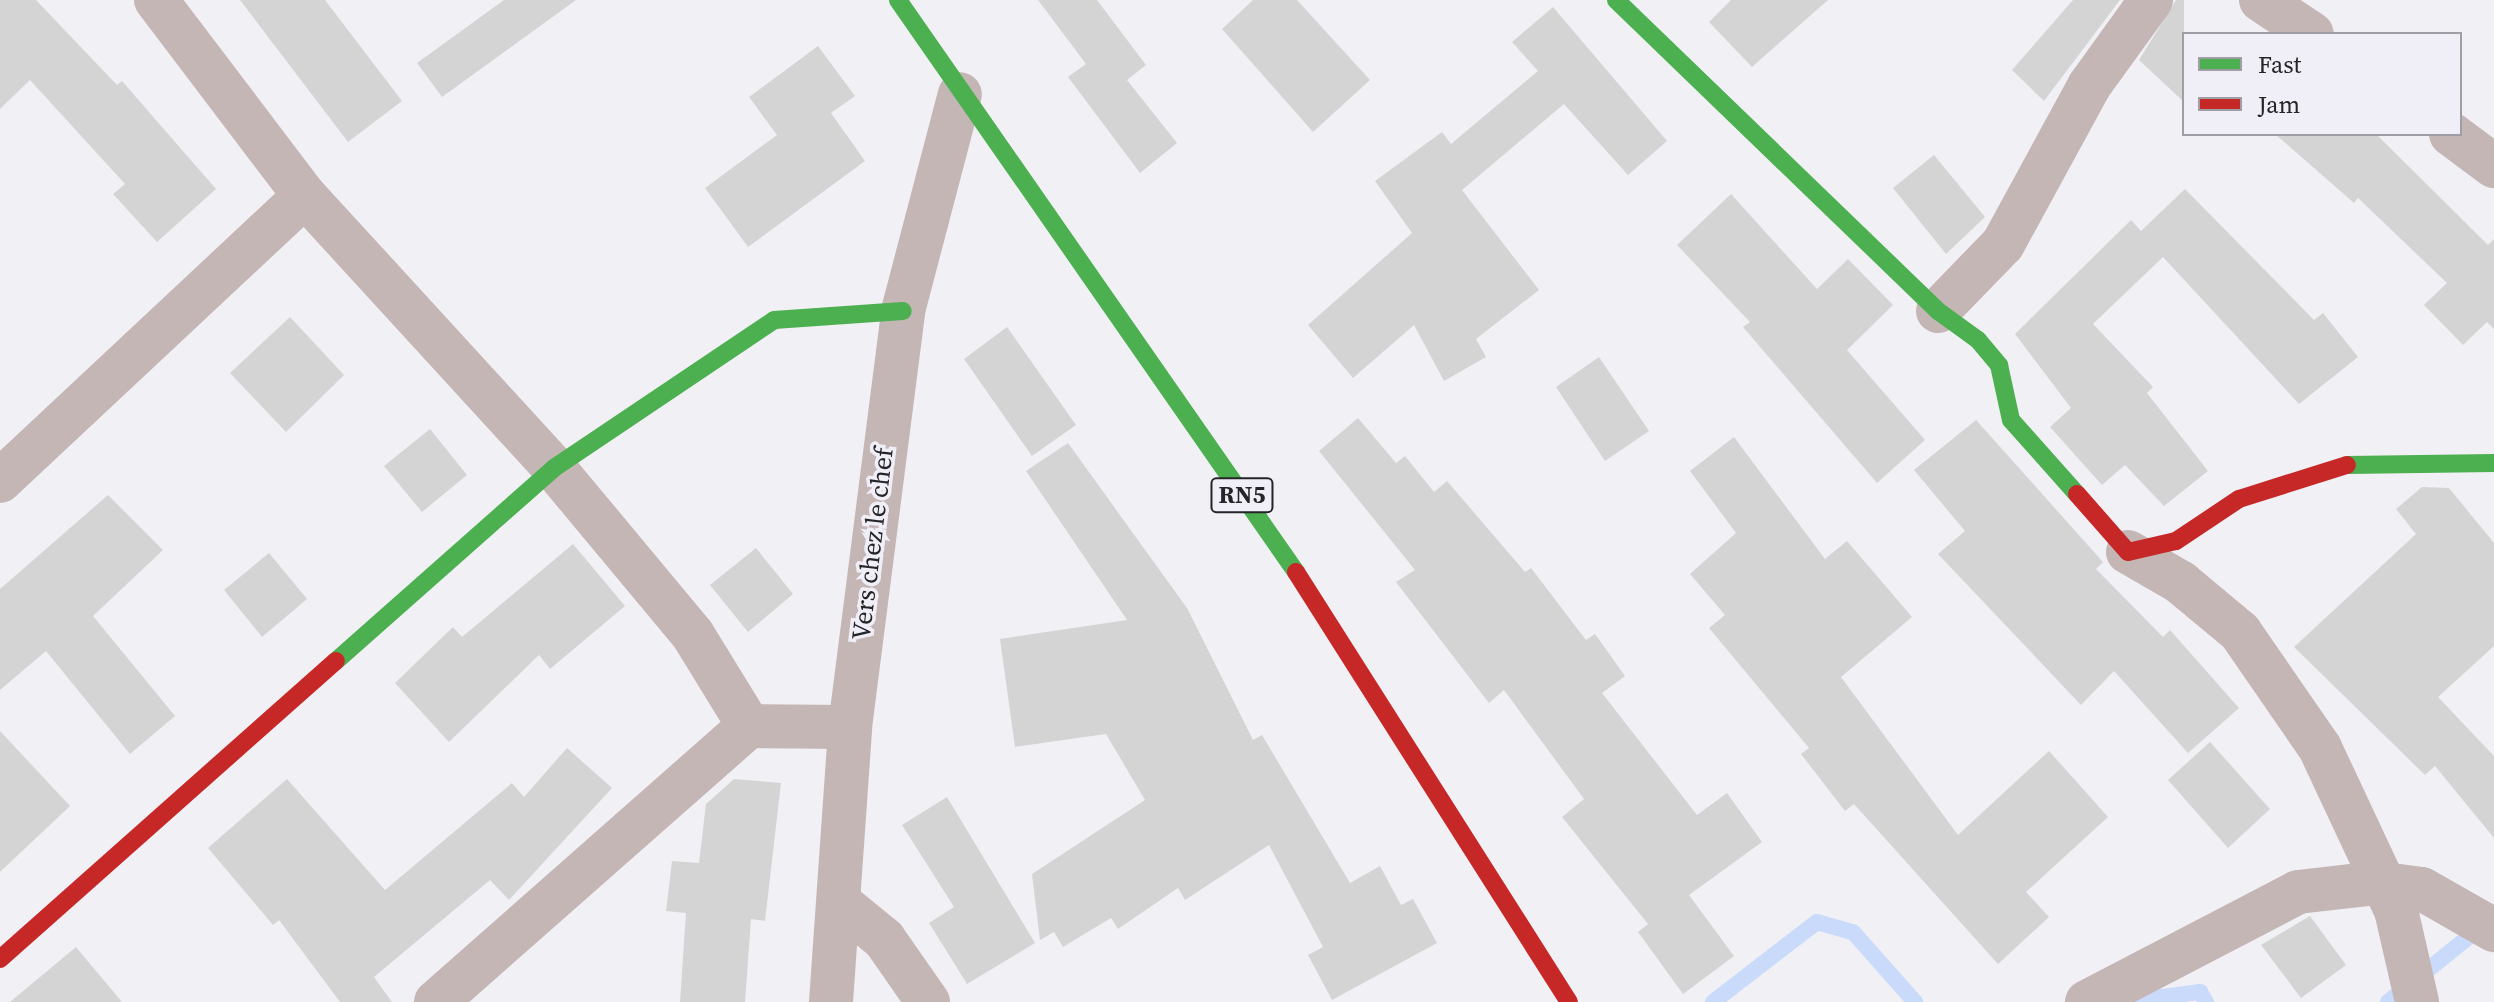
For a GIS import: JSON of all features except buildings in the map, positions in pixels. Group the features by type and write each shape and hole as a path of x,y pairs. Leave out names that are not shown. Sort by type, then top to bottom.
{"main road":[{"name":"RN5","path":"898,0 960,94 1286,557 1569,1002"},
{"path":"1616,0 1938,311 1999,365 2011,420 2128,552 2176,541 2239,499 2295,477 2362,462 2494,463"},
{"path":"0,959 554,468 774,320 903,311"}],"street":[{"path":"156,0 305,196 554,468 693,635 749,726"},
{"path":"1938,311 2003,244 2089,86 2151,0"},
{"path":"2261,0 2309,32"},
{"name":"Vers chez le chef","path":"831,1002 850,727 903,311 960,94"},
{"path":"2454,136 2494,166"},
{"path":"0,481 305,196"},
{"path":"2128,552 2180,582 2240,632 2320,748 2377,883 2402,926 2417,1002"},
{"path":"436,1002 749,726 850,727"},
{"path":"2087,1002 2298,892 2377,883 2422,889 2486,926"},
{"path":"840,903 884,939 928,1002"}],"waterway":[{"path":"1713,1002 1817,922 1853,932 1915,1002"},
{"path":"2388,1002 2481,927"},
{"path":"2125,1002 2200,992 2206,1002"}],"traffic: fast":[{"path":"898,0 1296,572"},
{"path":"1616,0 1938,311 1978,340 1999,365 2011,420 2077,494"},
{"path":"336,661 554,468 774,320 903,311"},
{"path":"2347,465 2494,463"}],"traffic: jam":[{"path":"2077,494 2128,552 2176,541 2239,499 2347,465"},
{"path":"1296,572 1569,1002"},
{"path":"0,959 336,661"}]}
